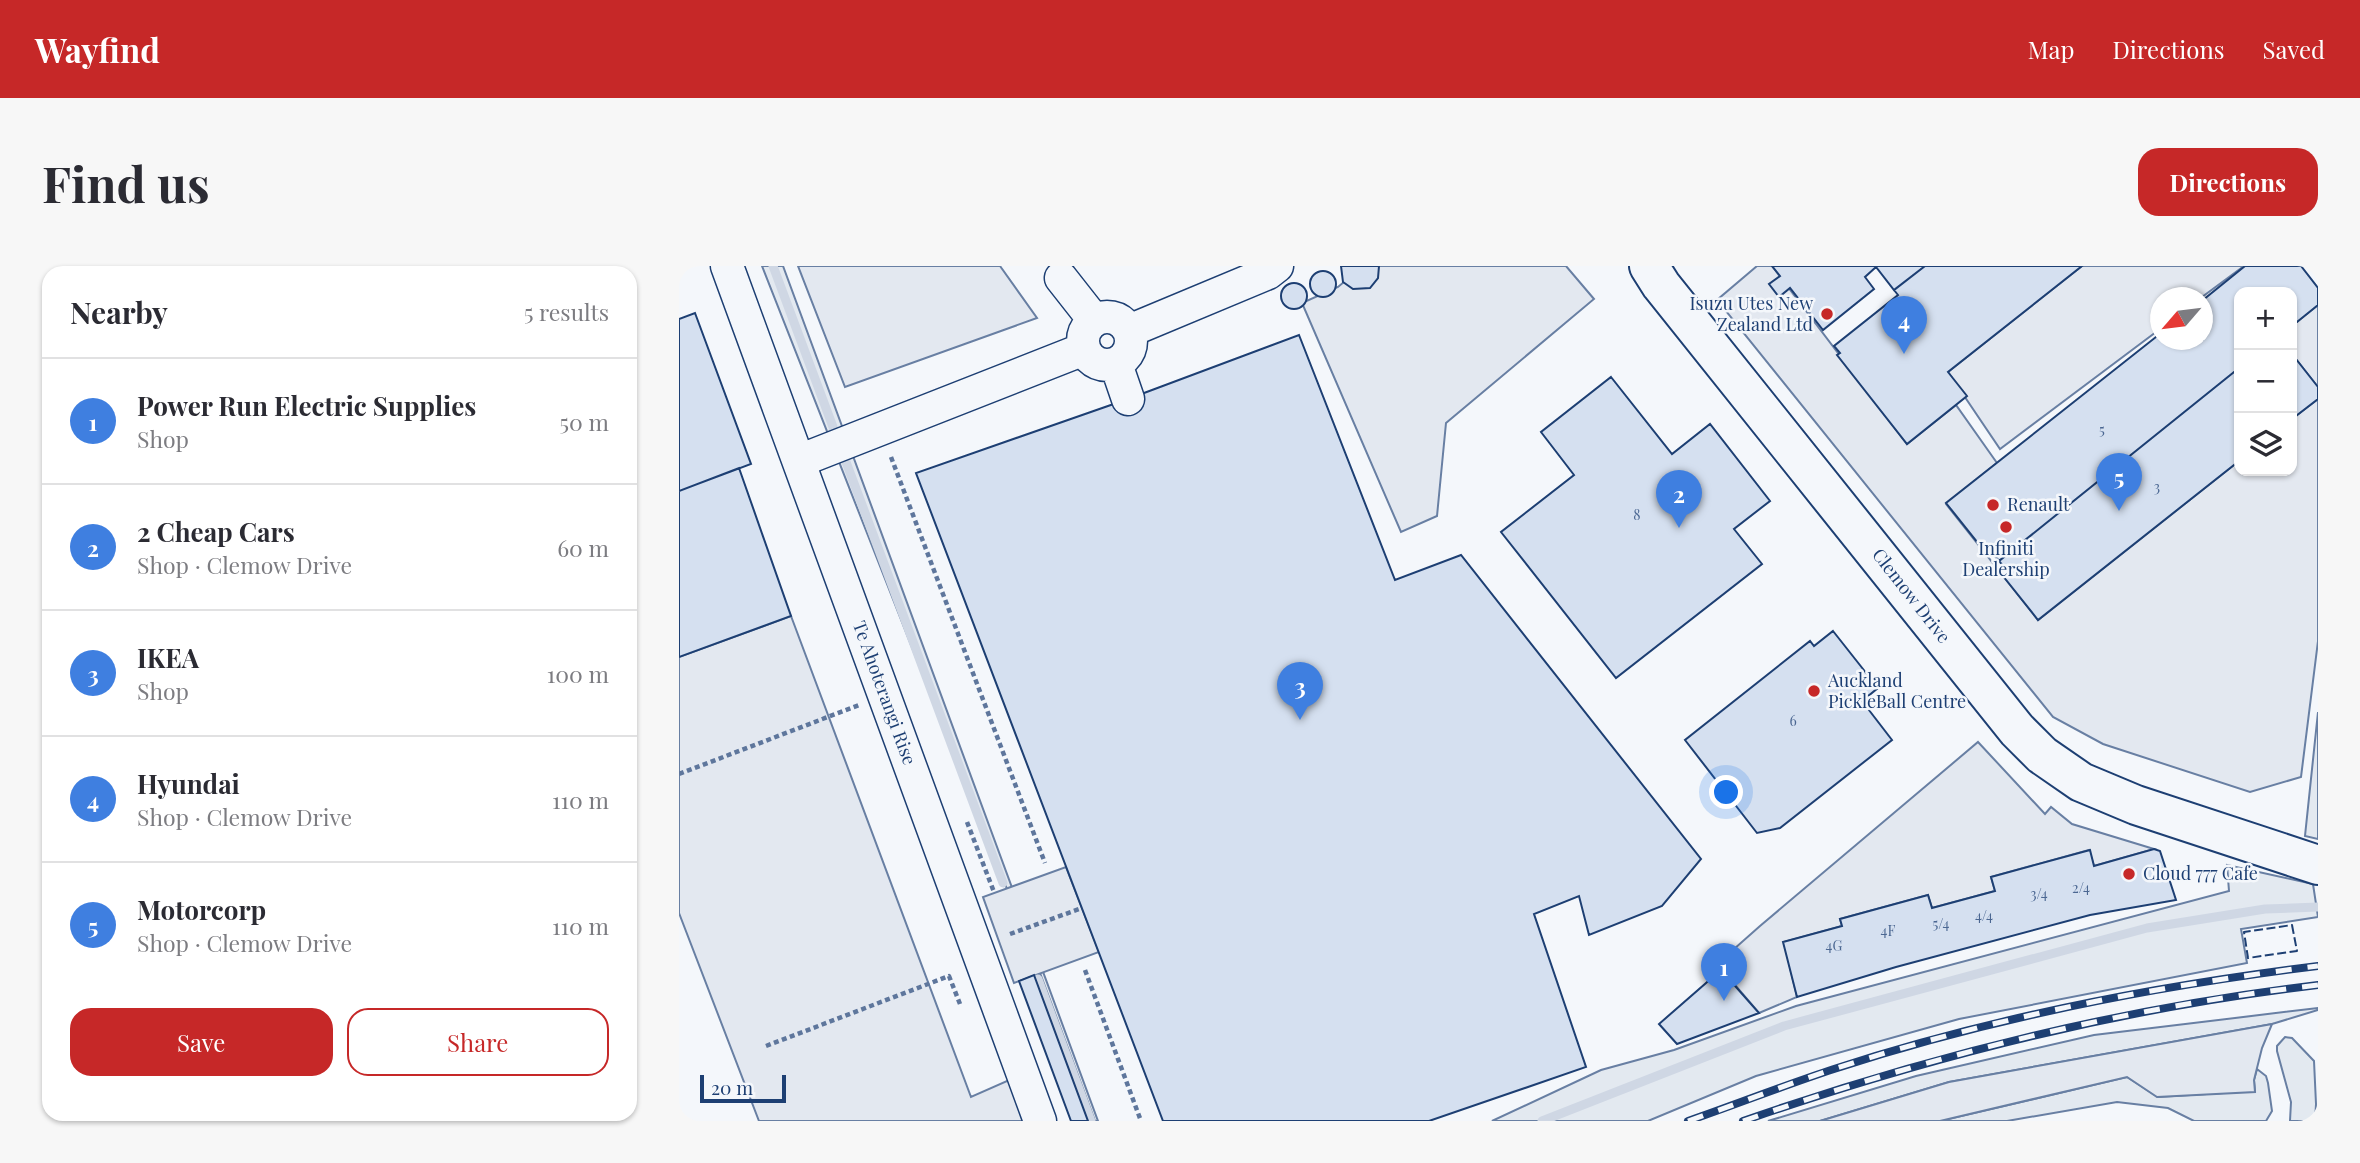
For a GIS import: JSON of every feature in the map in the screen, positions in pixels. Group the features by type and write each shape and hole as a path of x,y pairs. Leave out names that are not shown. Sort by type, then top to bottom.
{"main road":[{"name":"Clemow Drive","path":"1649,266 1661,285 2010,721 2042,755 2081,782 2136,806 2318,864"}],"street":[{"name":"Te Ahoterangi Rise","path":"727,266 1040,1121"},
{"path":"1129,331 1268,273 1277,266"},
{"path":"799,461 831,448 879,443 1089,334 1110,316 1125,324 1129,331 1131,347 1128,354 1116,364 1100,365 1093,361 1089,334 1061,278"},
{"path":"1116,364 1128,399"}],"path":[{"path":"879,443 1045,863"},
{"path":"679,774 863,703"},
{"path":"967,822 994,892"},
{"path":"1010,934 1082,908"},
{"path":"1085,970 1141,1121"},
{"path":"766,1046 949,976 960,1004"}],"shaded area":[{"path":"762,266 783,266 1098,1121 1095,1121 1040,973"},
{"path":"798,266 1000,266 1037,318 845,387"},
{"path":"1363,266 1566,266 1594,299 1446,423 1437,516 1401,532 1302,303 1338,287"},
{"path":"1757,266 1772,266 1907,444 1956,405 1997,463 1946,504 2038,620 2234,465 2234,476 2297,476 2297,415 2318,399 2318,641 2301,777 2250,792 2103,744 2053,717 1717,300"},
{"path":"2082,266 2244,266 2213,289 2150,287 2150,336 2000,449 1948,372"},
{"path":"2318,305 2318,387 2297,360 2297,322"},
{"path":"791,616 971,1097 1016,1077 1036,1121 759,1121 679,913 679,657"},
{"path":"2318,712 2318,839 2305,836"},
{"path":"1978,742 2045,814 2051,807 2072,824 2154,849 2094,866 2089,850 1991,877 1995,891 1932,908 1928,895 1840,919 1842,926 1784,942 1797,997 1759,1013 1717,964"},
{"path":"2227,865 2313,884 2318,917 2241,929 2247,963 1959,1019 1756,1076 1648,1121 1492,1121 1601,1070 1674,1050 1796,1006 2229,891"},
{"path":"1066,867 1099,952 1014,983 983,897"},
{"path":"2318,1008 2272,1024 1949,1082 1820,1121 1768,1121 1916,1076 2094,1035"},
{"path":"2272,1024 2262,1048 2254,1080 2255,1092 2157,1097 2127,1077 1940,1121 1820,1121 1949,1082"},
{"path":"2285,1037 2292,1038 2314,1061 2315,1121 2290,1121 2291,1102 2277,1051 2277,1046"},
{"path":"2257,1069 2266,1076 2268,1083 2272,1111 2266,1121 2194,1121 2168,1108 2117,1102 2007,1121 1940,1121 2127,1077 2158,1097 2255,1091"}],"building":[{"path":"1341,266 1379,266 1378,278 1370,288 1353,289 1343,282"},
{"name":"Isuzu Utes New Zealand Ltd","path":"1772,266 1925,266 1894,290 1876,267 1865,277 1874,289 1823,330 1790,288 1779,297 1769,284 1780,276"},
{"path":"1925,266 2082,266 1948,372 1967,396 1907,444 1837,355 1840,353 1834,346 1898,295 1894,290"},
{"path":"2245,266 2301,266 2318,288 2318,305 2297,322 2297,287 2234,287 2234,372 1999,561 1990,550 1986,553 1946,503 2150,342 2150,350 2213,350 2213,292"},
{"path":"1323,271 1332,275 1336,284 1332,293 1323,297 1314,293 1310,284 1314,275"},
{"path":"1294,283 1303,287 1307,296 1303,305 1294,309 1285,305 1281,296 1285,287"},
{"path":"695,313 751,464 679,491 679,319"},
{"path":"1299,335 1395,580 1461,555 1701,859 1662,906 1589,935 1579,896 1534,914 1586,1067 1429,1121 1163,1121 916,473 1128,399"},
{"path":"2297,360 2318,387 2318,399 2297,415"},
{"path":"2234,372 2234,465 2038,620 1999,571 2004,567 1999,561"},
{"path":"1611,377 1672,454 1710,424 1770,501 1734,529 1762,564 1616,678 1501,532 1574,475 1541,432"},
{"path":"739,468 791,616 679,657 679,491"},
{"path":"1833,631 1878,688 1862,701 1892,740 1780,828 1757,833 1685,740 1810,641 1814,646"},
{"path":"2154,849 2160,851 2176,900 2090,915 1896,967 1797,997 1783,942 1842,926 1840,919 1928,895 1932,908 1995,891 1991,877 2090,850 2094,866"},
{"path":"1721,970 1759,1013 1677,1044 1659,1024"},
{"path":"1034,975 1088,1121 1071,1121 1019,981"}],"waterway":[{"path":"773,266 1003,883"},
{"path":"1542,1121 1784,1026 2147,928 2265,909 2318,907"},
{"path":"1038,979 1091,1121"}],"railway":[{"path":"1688,1121 1834,1069 2013,1019 2196,983 2318,966"},
{"path":"1743,1121 1813,1097 1955,1055 2027,1037 2171,1007 2318,985"}],"fence":[{"path":"2292,925 2297,951 2248,958 2244,932 2292,925"}],"place":[{"name":"Isuzu Utes New Zealand Ltd","path":"1827,314"},
{"name":"Hyundai","path":"1904,354"},
{"name":"Renault","path":"1993,505"},
{"name":"Motorcorp","path":"2119,511"},
{"name":"Infiniti Dealership","path":"2006,527"},
{"name":"2 Cheap Cars","path":"1679,528"},
{"name":"Auckland PickleBall Centre","path":"1814,691"},
{"name":"IKEA","path":"1300,720"},
{"name":"Cloud 777 Cafe","path":"2129,874"},
{"name":"Power Run Electric Supplies","path":"1724,1001"}]}
